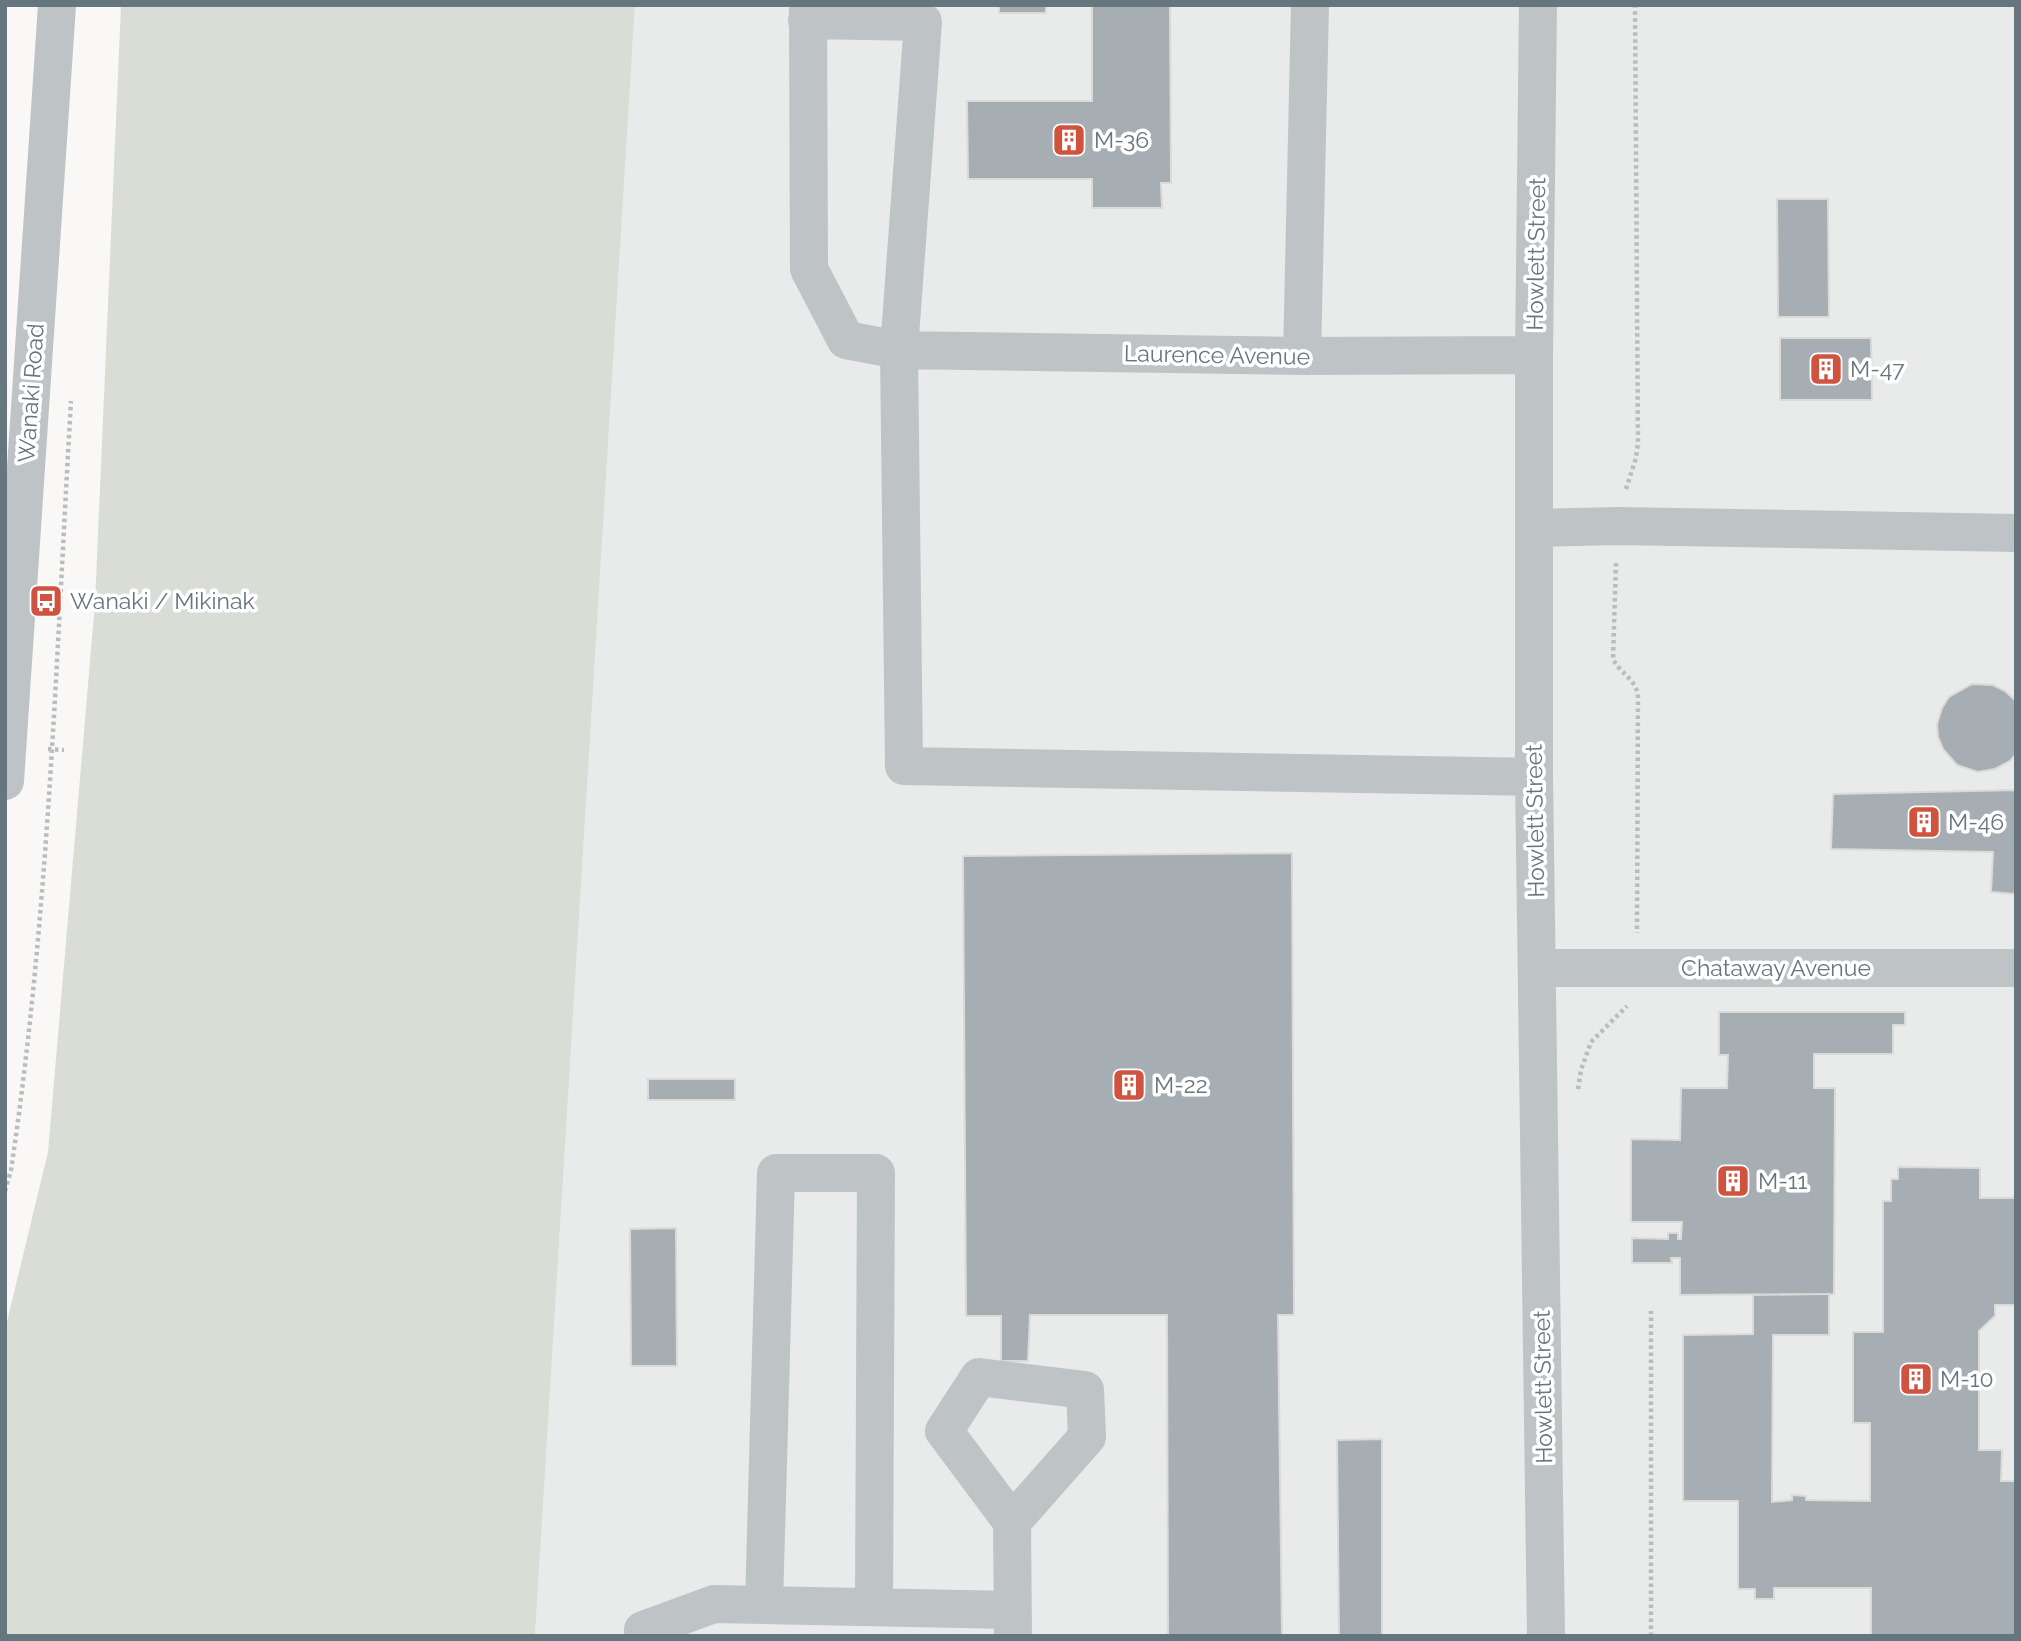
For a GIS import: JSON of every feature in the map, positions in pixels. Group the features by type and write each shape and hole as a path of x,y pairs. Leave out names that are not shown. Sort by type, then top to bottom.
{"street":[{"name":"Wanaki Road","path":"5,781 7,696 57,5"},
{"path":"1302,356 1310,5"},
{"name":"Howlett Street","path":"1538,5 1534,355 1534,777 1546,1636"},
{"path":"808,13 923,22 899,350 904,765 1534,777"},
{"name":"Laurence Avenue","path":"808,13 809,269 846,340 899,350 1302,356 1534,355"},
{"path":"1535,528 1617,526 2016,533"},
{"name":"Chataway Avenue","path":"1537,968 2016,968"},
{"path":"764,1605 776,1173 876,1173 874,1607"},
{"path":"643,1636 643,1630 715,1604 874,1607 1012,1623 1012,1522"}],"path":[{"path":"1577,1096 1581,1070 1591,1042 1624,1010 1633,998 1636,986 1637,694 1635,684 1617,668 1613,659 1617,526 1620,505 1636,458 1637,443 1634,5"},
{"path":"1651,1311 1651,1636"}],"shaded area":[{"path":"121,5 635,5 535,1636 5,1636 5,1330 48,1152 95,603"},
{"path":"635,5 2016,5 2016,1636 535,1636"}],"building":[{"path":"999,5 1046,5 1046,13 999,13"},
{"name":"M-36","path":"1092,5 1170,5 1171,183 1161,183 1162,208 1092,208 1092,179 968,179 967,101 1092,101"},
{"path":"1777,199 1828,199 1829,317 1778,317"},
{"name":"M-47","path":"1780,338 1871,338 1872,400 1780,400"},
{"path":"1972,684 1993,685 2016,701 2016,754 2010,761 1995,769 1978,772 1957,765 1943,749 1937,724 1949,697"},
{"name":"M-46","path":"2016,790 2016,894 1991,892 1993,852 1831,849 1833,794"},
{"name":"M-22","path":"1292,853 1294,1315 1278,1315 1282,1636 1168,1636 1167,1315 1030,1315 1028,1361 1001,1361 1001,1316 966,1316 963,856"},
{"name":"M-11","path":"1719,1012 1905,1012 1905,1025 1893,1025 1893,1054 1814,1054 1814,1088 1835,1088 1834,1294 1680,1295 1680,1258 1671,1258 1672,1263 1632,1263 1632,1238 1668,1239 1668,1233 1678,1233 1678,1239 1681,1239 1682,1222 1631,1222 1631,1139 1680,1140 1681,1088 1727,1088 1728,1055 1719,1055"},
{"path":"648,1079 735,1079 735,1100 648,1100"},
{"name":"M-10","path":"1898,1167 1980,1168 1980,1198 2016,1198 2016,1305 1995,1305 1995,1316 1979,1331 1979,1450 2002,1450 2001,1481 2016,1481 2016,1636 1871,1636 1871,1588 1774,1588 1774,1599 1755,1599 1755,1589 1738,1589 1738,1501 1683,1501 1683,1335 1753,1334 1753,1295 1829,1294 1829,1335 1773,1335 1772,1502 1792,1500 1792,1495 1806,1496 1806,1500 1870,1501 1870,1423 1853,1423 1853,1332 1883,1332 1883,1201 1891,1201 1891,1179 1898,1179"},
{"path":"676,1228 677,1366 631,1366 630,1229"},
{"path":"1382,1439 1382,1636 1339,1636 1337,1440"}],"place":[{"name":"M-36","path":"1069,140"},
{"name":"M-47","path":"1826,369"},
{"name":"Wanaki / Mikinak","path":"46,601"},
{"name":"M-46","path":"1924,822"},
{"name":"M-22","path":"1129,1085"},
{"name":"M-11","path":"1733,1181"},
{"name":"M-10","path":"1916,1379"}]}
